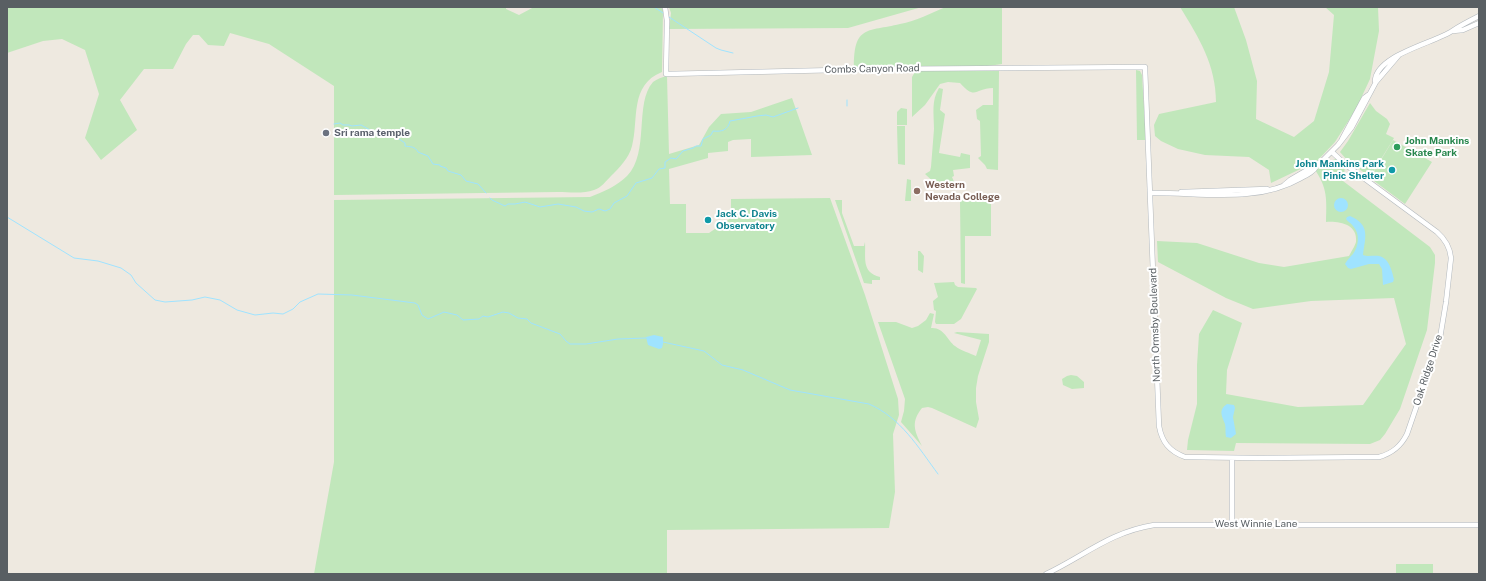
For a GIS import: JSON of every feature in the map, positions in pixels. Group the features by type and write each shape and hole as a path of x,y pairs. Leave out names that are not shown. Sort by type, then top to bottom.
{"street":[{"name":"Combs Canyon Road","path":"665,7 667,21 666,74 880,69 1145,67"},
{"path":"1150,193 1248,190 1262,188 1269,190 1284,185 1317,165 1342,141 1352,127 1376,82 1400,55 1453,31 1462,24 1479,16"},
{"path":"1453,31 1463,30 1479,23"},
{"name":"North Ormsby Boulevard","path":"1145,67 1159,421 1161,436 1167,447 1176,454 1185,457 1232,458"},
{"name":"Oak Ridge Drive","path":"1232,458 1370,458 1379,457 1397,449 1403,441 1440,338 1451,258 1449,248 1443,237 1346,165 1332,152"},
{"path":"1232,458 1232,524"},
{"name":"West Winnie Lane","path":"1046,574 1110,538 1136,528 1154,525 1479,525"}],"green space":[{"path":"7,7 506,7 506,9 519,15 534,7 661,7 663,10 662,72 644,85 640,94 637,104 634,136 629,155 599,188 594,190 585,192 334,195 334,86 269,44 230,33 224,46 208,45 199,35 193,35 186,44 173,69 144,69 120,100 137,130 101,160 85,138 99,94 85,50 62,39 43,41 7,53"},
{"path":"669,7 922,7 848,28 669,29 671,13"},
{"path":"946,7 1002,7 1002,64 988,66 854,67 857,44 860,37 865,33 871,30 912,21"},
{"path":"1180,7 1234,7 1246,40 1257,81 1256,119 1294,137 1314,121 1329,72 1334,15 1325,7 1378,7 1379,31 1370,79 1356,109 1335,142 1318,160 1324,169 1336,159 1345,167 1343,181 1430,247 1435,255 1427,330 1400,409 1380,440 1370,444 1236,443 1234,451 1187,450 1197,404 1199,334 1213,310 1242,323 1227,370 1226,394 1298,407 1363,405 1406,344 1394,298 1311,301 1253,309 1226,298 1158,262 1157,241 1197,243 1259,263 1284,267 1349,256 1356,242 1356,236 1351,227 1342,223 1326,222 1325,191 1311,164 1271,183 1269,170 1249,157 1205,155 1178,149 1161,141 1155,136 1154,125 1159,114 1216,102 1210,64 1200,41"},
{"path":"929,70 999,71 998,170 987,169 978,158 981,156 980,121 977,119 976,110 983,105 993,105 993,88 973,92 969,91 960,83 948,82 940,84 925,105 912,117 912,77 915,72"},
{"path":"1136,70 1140,71 1142,75 1146,140 1137,140"},
{"path":"667,76 669,154 699,145 709,127 721,114 751,112 792,98 812,155 751,157 751,139 733,140 728,142 728,151 708,153 708,158 669,169 670,204 686,204 686,233 709,233 731,218 731,199 830,198 865,295 898,399 899,415 893,434 895,492 889,528 667,530 667,574 314,574 334,462 334,200 590,197 619,183 627,176 634,166 638,155 642,115 647,91 653,82"},
{"path":"939,88 943,89 940,110 945,114 939,153 960,157 961,153 970,155 970,168 953,170 954,176 952,177 955,184 951,187 940,188 925,174 930,171 931,167 934,129 934,103 936,93"},
{"path":"1370,103 1376,111 1387,119 1390,124 1386,134 1394,138 1370,177 1347,160 1340,152"},
{"path":"901,108 907,109 907,125 897,125 897,112"},
{"path":"897,126 905,126 905,165 898,164"},
{"path":"1393,140 1432,162 1405,204 1370,178"},
{"path":"907,179 911,180 911,201 905,201"},
{"path":"967,199 991,199 991,236 965,236 965,284 961,283 960,201"},
{"path":"835,200 842,200 842,213 854,246 864,246 865,242 865,259 867,268 874,275 880,277 880,280 872,280 872,284 864,283"},
{"path":"918,251 920,251 924,256 923,273 918,270"},
{"path":"954,282 958,287 977,289 961,319 954,324 936,324 936,311 934,310 933,301 938,297 934,283"},
{"path":"930,313 934,314 931,328 935,328 942,332 955,346 960,349 976,356 981,340 954,333 957,332 989,334 989,342 978,376 976,388 976,402 979,419 976,428 932,408 922,408 916,418 915,426 922,446 901,422 905,399 878,322 896,322 912,328 918,326 926,320"},
{"path":"1071,375 1077,376 1084,382 1084,388 1072,389 1063,385 1062,379"},
{"path":"1396,564 1433,564 1433,574 1396,574"}],"water":[{"path":"1341,198 1346,200 1348,205 1346,210 1341,212 1336,210 1334,205 1336,200"},
{"path":"1350,216 1357,220 1364,228 1365,238 1363,255 1379,256 1385,259 1391,269 1394,279 1393,282 1383,285 1382,269 1379,264 1369,264 1351,269 1345,264 1355,251 1358,240 1357,232 1346,219"},
{"path":"654,335 663,337 662,348 659,349 648,345 646,337"},
{"path":"1227,404 1234,405 1235,408 1233,417 1236,434 1231,438 1226,437 1222,413 1222,409"}],"waterway":[{"path":"654,7 663,13"},
{"path":"669,17 716,48 733,53"},
{"path":"847,100 847,106"},
{"path":"490,198 505,206 508,204 525,202 540,207 558,204 576,207 584,211 592,212 599,209 605,211 610,209 614,203 627,196 636,183 652,178 659,169 665,168 665,162 671,158 676,159 683,151 696,146 701,146 703,139 711,135 713,131 724,130 730,121 766,115 773,117 798,108"},
{"path":"334,124 340,123 343,125 352,126 361,125 374,132 377,129 390,133 405,143 405,146 414,148 418,152 428,156 433,164 440,165 448,171 461,175 466,181 478,184 486,193"},
{"path":"7,217 74,258 98,261 121,268 131,275 136,283 155,300 165,302 192,300 205,297 220,300 237,310 255,315 273,313 283,314 293,309 300,302 318,294 352,295 415,303 418,305 422,315 428,319 444,312 457,315 463,320 479,319 483,316 488,317 503,312 509,313 518,318 527,319 531,323 560,334 570,344 586,344 618,339 646,338"},
{"path":"663,342 704,351 722,365 743,370 790,390 869,404 880,410 900,425 938,474"}],"place":[{"name":"Sri rama temple","path":"326,133"},
{"name":"John Mankins Skate Park","path":"1397,147"},
{"name":"John Mankins Park Pinic Shelter","path":"1392,170"},
{"name":"Western Nevada College","path":"917,191"},
{"name":"Jack C. Davis Observatory","path":"708,220"}]}
